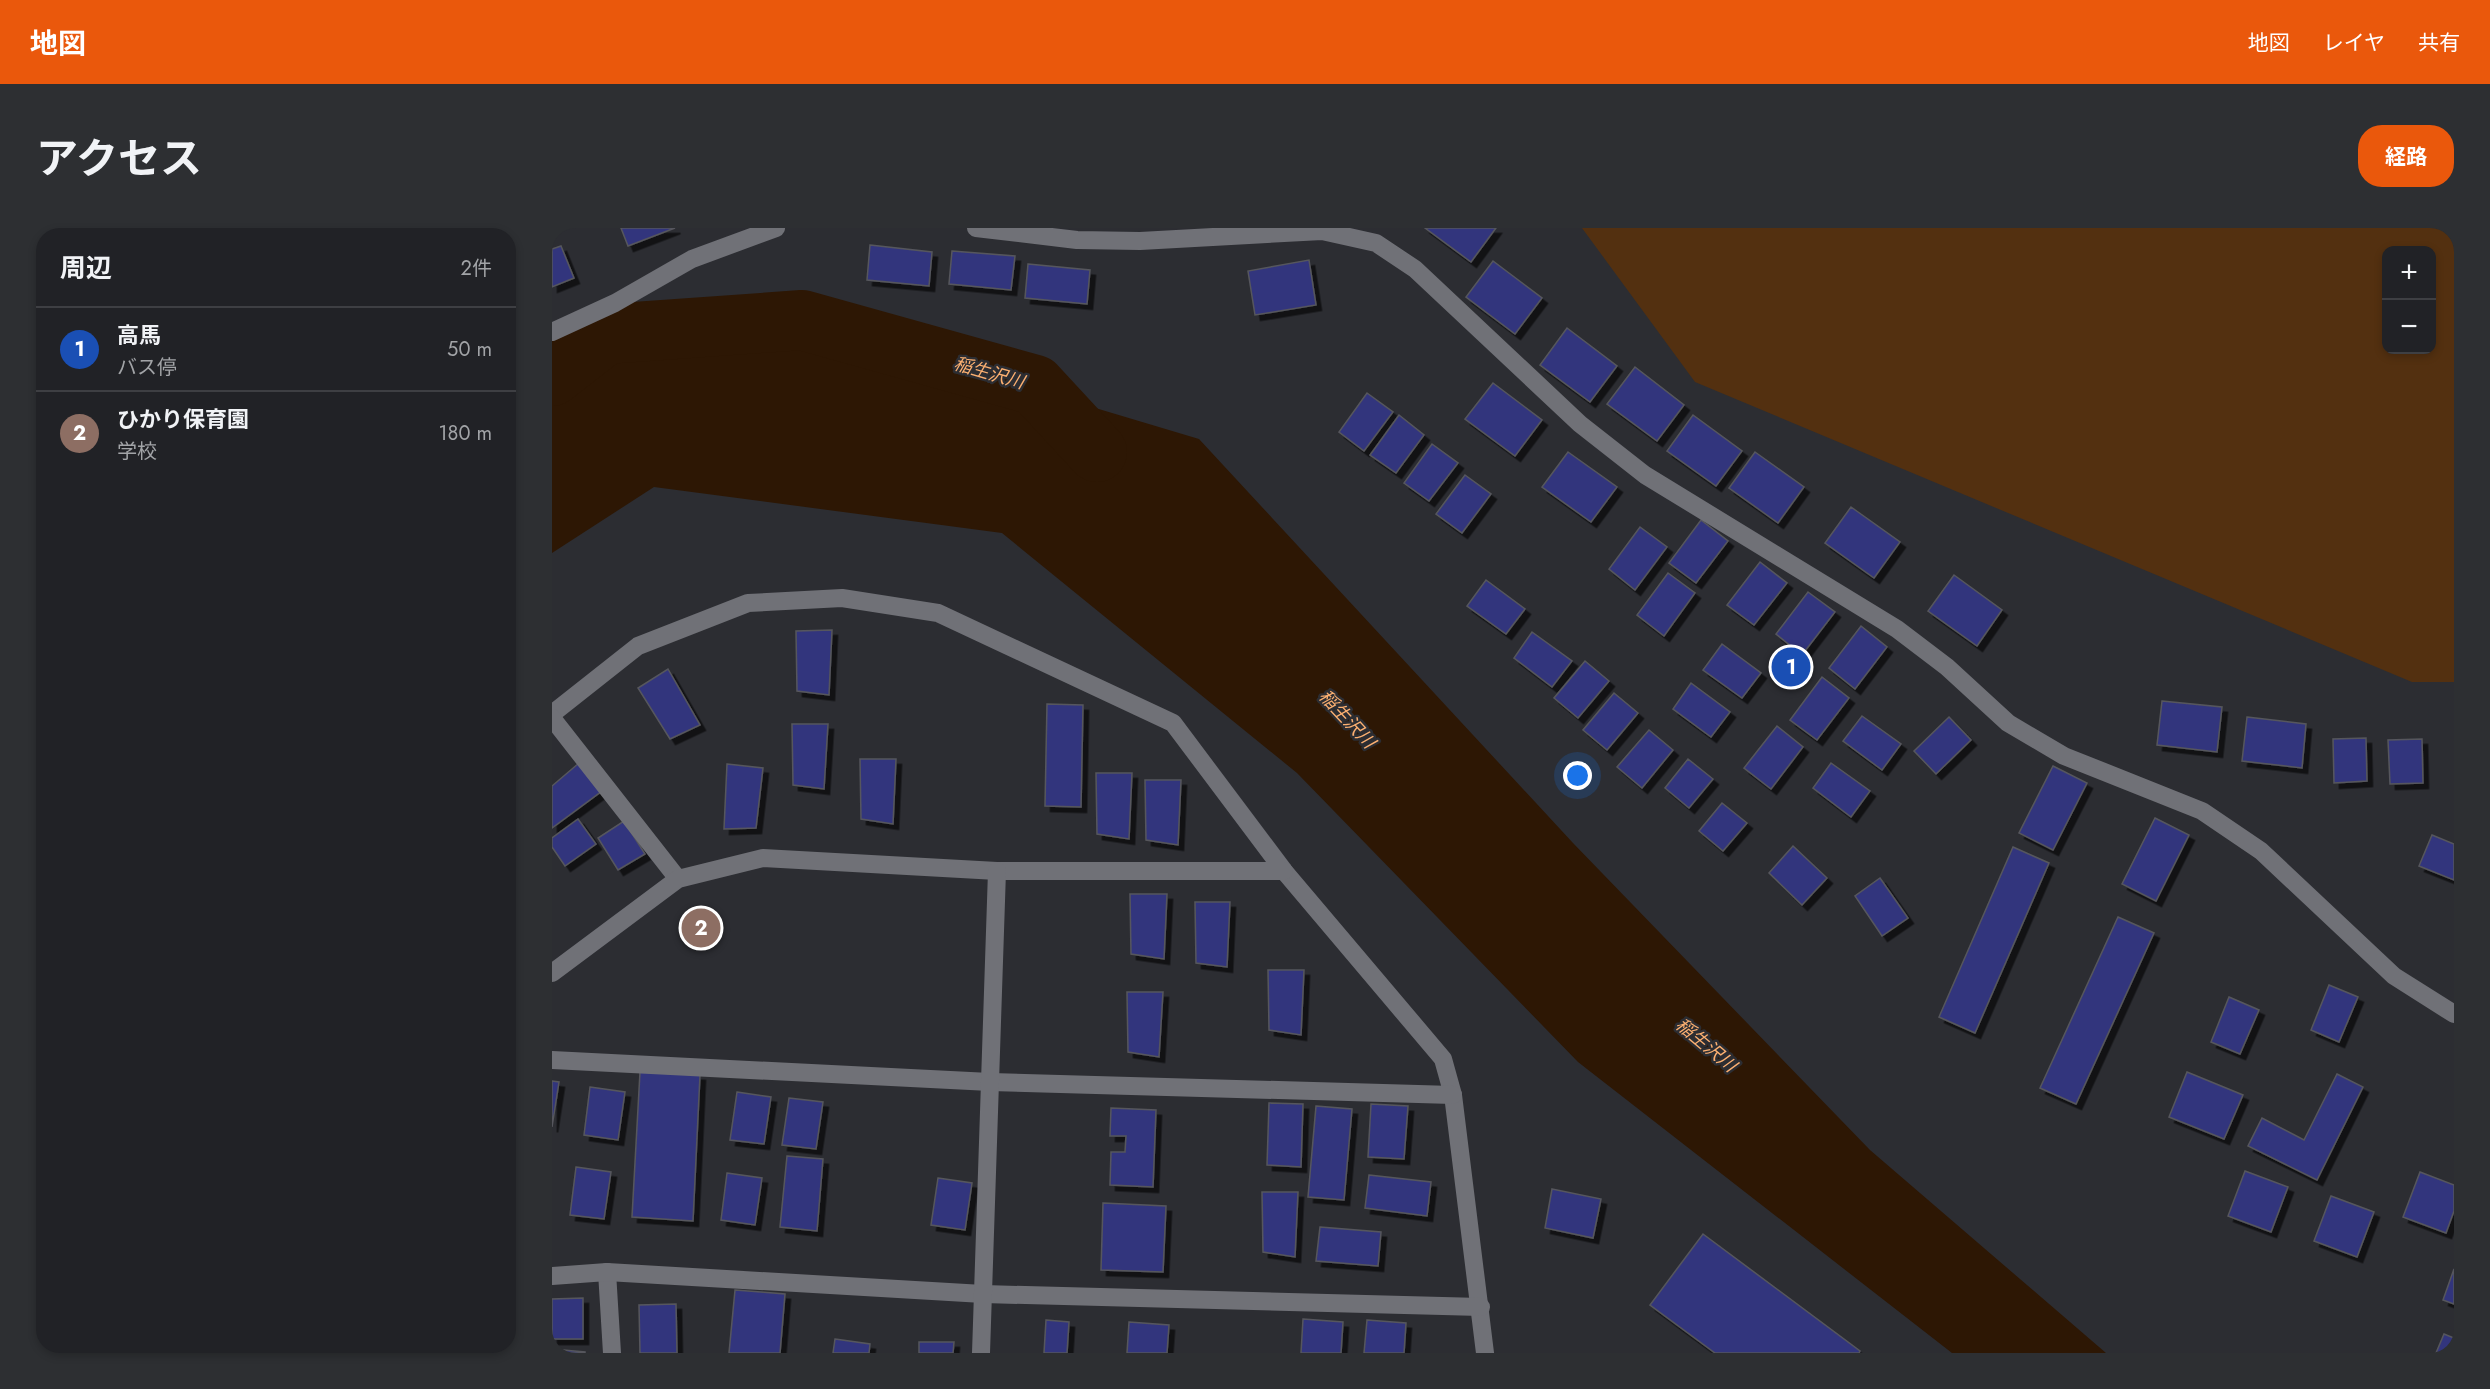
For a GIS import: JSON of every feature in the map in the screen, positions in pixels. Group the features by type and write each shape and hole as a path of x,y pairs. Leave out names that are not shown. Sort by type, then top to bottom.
{"street":[{"path":"552,332 615,303 692,259 776,228"},
{"path":"976,228 1077,240 1129,241 1322,231 1376,243 1415,269 1580,424 1645,475 1898,629 1947,667 2008,723 2064,756 2202,811 2261,850 2394,976 2454,1014"},
{"path":"678,879 552,716 638,646 748,603 842,598 938,613 1173,723 1284,871 1443,1059 1453,1095 1485,1353"},
{"path":"552,973 678,879 763,858 998,871 1284,871"},
{"path":"981,1353 998,871"},
{"path":"552,1060 990,1082 1453,1095"},
{"path":"552,1276 607,1272 983,1294 1481,1307"},
{"path":"607,1272 612,1353"}],"shaded area":[{"path":"1582,228 2454,228 2454,682 2412,682 1695,382"}],"water":[{"path":"802,320 1199,439 1573,843 1870,1150 2106,1353 1952,1353 1578,1062 1297,773 1002,533 654,487 552,553 552,353"}],"building":[{"path":"621,228 675,228 628,246"},
{"path":"1425,228 1496,228 1471,262"},
{"path":"870,245 932,252 929,286 867,280"},
{"path":"561,246 574,278 552,287 552,249"},
{"path":"952,251 1015,256 1011,290 949,284"},
{"path":"1309,260 1316,305 1255,315 1248,271"},
{"path":"1493,261 1542,298 1515,334 1466,297"},
{"path":"1028,264 1090,270 1087,304 1025,298"},
{"path":"1567,328 1617,366 1590,402 1540,365"},
{"path":"1635,367 1684,405 1657,441 1607,404"},
{"path":"1493,383 1542,420 1515,456 1465,419"},
{"path":"1367,393 1393,412 1364,451 1339,432"},
{"path":"1399,415 1424,435 1396,473 1370,455"},
{"path":"1693,415 1742,451 1716,486 1667,451"},
{"path":"1432,444 1458,463 1429,501 1404,483"},
{"path":"1568,452 1617,487 1591,522 1542,487"},
{"path":"1755,452 1804,487 1778,523 1729,488"},
{"path":"1465,475 1491,494 1462,533 1436,514"},
{"path":"1851,507 1900,542 1874,578 1825,543"},
{"path":"1701,520 1728,541 1696,583 1669,563"},
{"path":"1640,527 1667,547 1635,590 1609,569"},
{"path":"1760,562 1787,583 1754,625 1727,605"},
{"path":"1668,573 1695,593 1664,636 1637,615"},
{"path":"1954,575 2002,610 1977,646 1928,611"},
{"path":"1486,580 1525,609 1506,634 1467,606"},
{"path":"1808,592 1835,612 1802,655 1776,634"},
{"path":"1861,626 1887,647 1855,689 1829,668"},
{"path":"832,630 829,695 797,691 796,631"},
{"path":"1532,632 1572,661 1552,687 1514,658"},
{"path":"1722,644 1761,673 1742,698 1703,670"},
{"path":"1585,661 1609,681 1578,718 1554,698"},
{"path":"668,669 700,725 670,739 638,688"},
{"path":"1822,677 1849,698 1817,740 1790,720"},
{"path":"1691,683 1730,712 1711,737 1673,709"},
{"path":"1614,693 1638,713 1607,750 1583,730"},
{"path":"2162,701 2222,707 2217,752 2157,745"},
{"path":"1047,704 1083,705 1081,807 1045,806"},
{"path":"1862,716 1901,744 1882,770 1843,741"},
{"path":"1949,717 1971,740 1936,774 1914,751"},
{"path":"2247,717 2306,724 2302,768 2242,761"},
{"path":"792,724 828,724 824,789 793,785"},
{"path":"1777,726 1803,747 1771,789 1744,768"},
{"path":"1649,730 1673,750 1642,788 1617,767"},
{"path":"2366,738 2367,781 2334,783 2333,739"},
{"path":"2422,739 2423,783 2390,784 2388,740"},
{"path":"860,759 896,759 893,824 861,819"},
{"path":"1688,759 1713,779 1689,808 1665,788"},
{"path":"579,763 602,791 552,828 552,786"},
{"path":"1831,763 1870,791 1851,817 1813,788"},
{"path":"727,764 763,768 756,828 724,829"},
{"path":"2053,766 2087,783 2053,850 2019,833"},
{"path":"1096,773 1132,773 1129,839 1097,834"},
{"path":"1145,780 1181,780 1178,845 1146,840"},
{"path":"1722,803 1747,823 1723,851 1699,831"},
{"path":"2155,818 2189,835 2156,901 2122,884"},
{"path":"578,819 596,844 565,866 552,847 552,838"},
{"path":"624,821 645,854 618,870 598,838"},
{"path":"2432,835 2454,844 2454,880 2419,866"},
{"path":"1793,846 1827,878 1802,905 1769,873"},
{"path":"2013,847 2049,863 1975,1033 1939,1017"},
{"path":"1880,878 1908,918 1882,936 1855,896"},
{"path":"1130,894 1167,894 1164,959 1131,954"},
{"path":"1195,902 1230,902 1227,967 1196,963"},
{"path":"2118,917 2154,933 2076,1104 2040,1088"},
{"path":"1268,970 1304,970 1301,1035 1269,1030"},
{"path":"2329,985 2358,997 2339,1042 2311,1030"},
{"path":"1127,992 1163,992 1159,1057 1128,1052"},
{"path":"2229,997 2259,1010 2240,1054 2211,1042"},
{"path":"640,1072 700,1075 693,1221 632,1217"},
{"path":"2187,1072 2243,1095 2224,1139 2169,1117"},
{"path":"2337,1074 2363,1087 2317,1180 2248,1146 2262,1118 2304,1140"},
{"path":"552,1081 559,1082 552,1127"},
{"path":"590,1087 625,1092 618,1140 584,1135"},
{"path":"737,1092 771,1097 764,1144 730,1140"},
{"path":"789,1098 823,1102 816,1149 782,1145"},
{"path":"1269,1103 1303,1104 1301,1167 1267,1165"},
{"path":"1371,1104 1408,1106 1404,1159 1368,1157"},
{"path":"1316,1106 1352,1109 1344,1200 1308,1197"},
{"path":"1111,1108 1156,1110 1153,1187 1110,1185 1111,1152 1125,1152 1126,1136 1110,1136"},
{"path":"787,1156 823,1159 817,1231 780,1227"},
{"path":"576,1167 611,1172 604,1219 570,1215"},
{"path":"2245,1171 2288,1187 2271,1232 2228,1216"},
{"path":"2420,1172 2454,1185 2454,1211 2446,1233 2403,1217"},
{"path":"727,1173 762,1178 755,1225 721,1220"},
{"path":"1369,1175 1431,1182 1427,1216 1365,1208"},
{"path":"938,1178 972,1183 965,1230 931,1225"},
{"path":"1552,1189 1601,1199 1593,1238 1545,1228"},
{"path":"1262,1192 1298,1192 1295,1257 1263,1252"},
{"path":"2331,1196 2374,1212 2357,1257 2314,1241"},
{"path":"1103,1203 1166,1206 1163,1272 1101,1270"},
{"path":"1320,1227 1381,1232 1378,1266 1316,1261"},
{"path":"1703,1234 1860,1351 1859,1353 1715,1353 1650,1305"},
{"path":"2454,1269 2454,1304 2443,1300"},
{"path":"735,1290 785,1294 780,1353 729,1353"},
{"path":"583,1298 583,1339 552,1339 552,1299"},
{"path":"676,1304 677,1353 640,1353 639,1305"},
{"path":"1303,1319 1343,1322 1341,1353 1301,1353"},
{"path":"1046,1320 1069,1322 1067,1353 1044,1353"},
{"path":"1367,1320 1406,1323 1404,1353 1364,1353"},
{"path":"1129,1322 1169,1325 1167,1353 1127,1353"},
{"path":"2444,1334 2454,1338 2454,1353 2436,1353"},
{"path":"835,1339 870,1344 869,1353 833,1353"},
{"path":"919,1342 954,1342 953,1353 919,1353"},
{"path":"552,1349 585,1352 585,1353 552,1353"}],"waterway":[{"name":"稲生沢川","path":"552,376 606,334 802,320 1035,385 1097,452"}],"place":[{"name":"高馬","path":"1791,667"},
{"name":"ひかり保育園","path":"701,928"}]}
